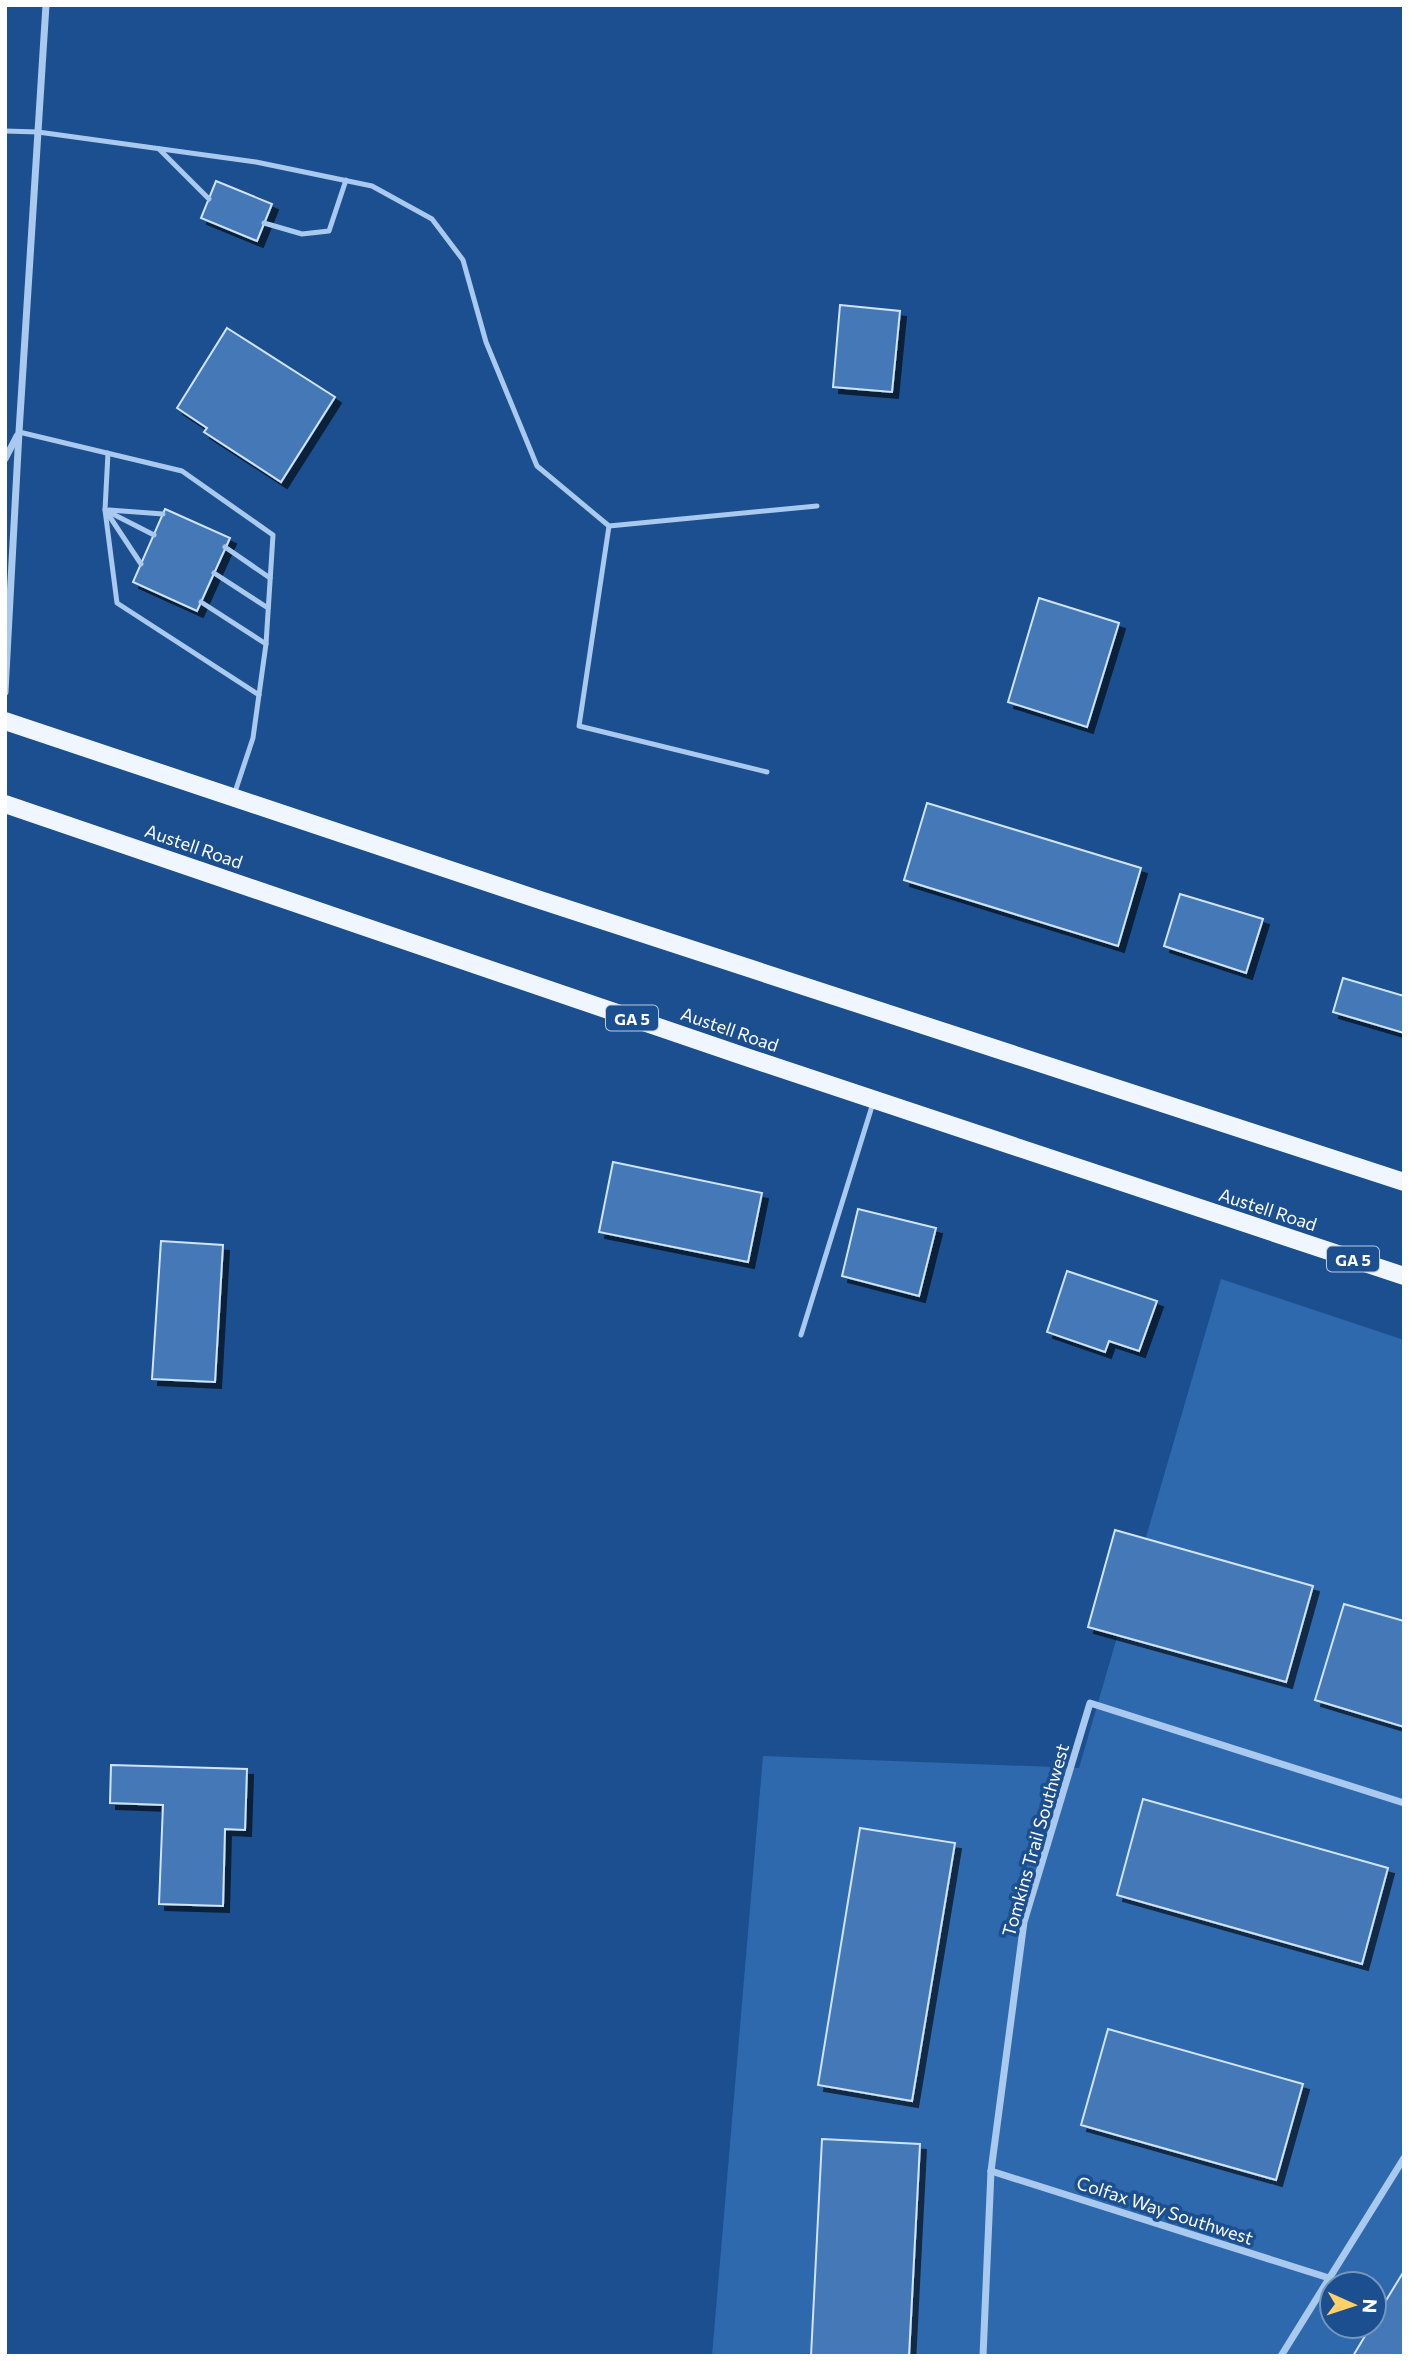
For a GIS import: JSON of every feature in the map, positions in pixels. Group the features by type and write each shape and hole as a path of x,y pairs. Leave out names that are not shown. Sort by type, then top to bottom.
{"main road":[{"path":"5,721 1404,1182"},
{"name":"Austell Road","path":"5,804 874,1100 1404,1276"}],"street":[{"path":"5,692 46,5"},
{"path":"5,459 19,432"},
{"name":"Tomkins Trail Southwest","path":"983,2356 990,2171 1024,1922 1090,1703 1404,1803"},
{"path":"1334,2270 1404,2158"},
{"name":"Colfax Way Southwest","path":"990,2171 1318,2275"},
{"path":"1281,2356 1318,2296"}],"lane":[{"path":"5,131 38,132 256,162 346,180 372,186 432,219 463,260 486,342 537,466 609,526 817,506"},
{"path":"159,149 209,199"},
{"path":"264,223 302,234 329,231 346,180"},
{"path":"19,432 182,471 273,535 266,644 253,738 233,797"},
{"path":"108,453 105,510 117,603 259,695"},
{"path":"105,510 163,514"},
{"path":"105,510 154,535"},
{"path":"105,510 141,564"},
{"path":"609,526 579,726 767,772"},
{"path":"225,547 270,578"},
{"path":"214,573 268,608"},
{"path":"201,602 266,644"},
{"path":"801,1335 874,1100"}],"shaded area":[{"path":"1221,1279 1404,1340 1404,2356 712,2356 763,1756 1079,1768"}],"building":[{"path":"216,181 272,204 257,241 201,218"},
{"path":"840,305 900,311 892,392 833,387"},
{"path":"227,328 335,397 281,482 204,432 207,428 177,408"},
{"path":"165,509 230,538 197,611 133,582"},
{"path":"1039,598 1119,623 1087,727 1008,702"},
{"path":"927,803 1141,868 1118,946 904,880"},
{"path":"1180,894 1263,919 1246,973 1164,946"},
{"path":"1343,978 1404,996 1404,1033 1333,1012"},
{"path":"613,1162 762,1193 748,1262 599,1232"},
{"path":"858,1209 936,1228 919,1296 842,1276"},
{"path":"161,1241 223,1245 215,1382 152,1379"},
{"path":"1067,1271 1157,1301 1139,1351 1109,1341 1105,1352 1047,1332"},
{"path":"1115,1530 1313,1586 1286,1682 1088,1627"},
{"path":"1344,1604 1404,1621 1404,1727 1315,1700"},
{"path":"111,1765 247,1769 245,1830 225,1829 223,1906 159,1904 163,1805 110,1803"},
{"path":"1143,1799 1388,1868 1362,1964 1117,1895"},
{"path":"860,1828 955,1843 912,2101 818,2085"},
{"path":"1108,2029 1303,2084 1276,2180 1081,2125"},
{"path":"822,2139 920,2144 909,2356 811,2356"},
{"path":"1404,2271 1404,2356 1353,2356 1363,2340 1388,2340 1388,2297"}]}
